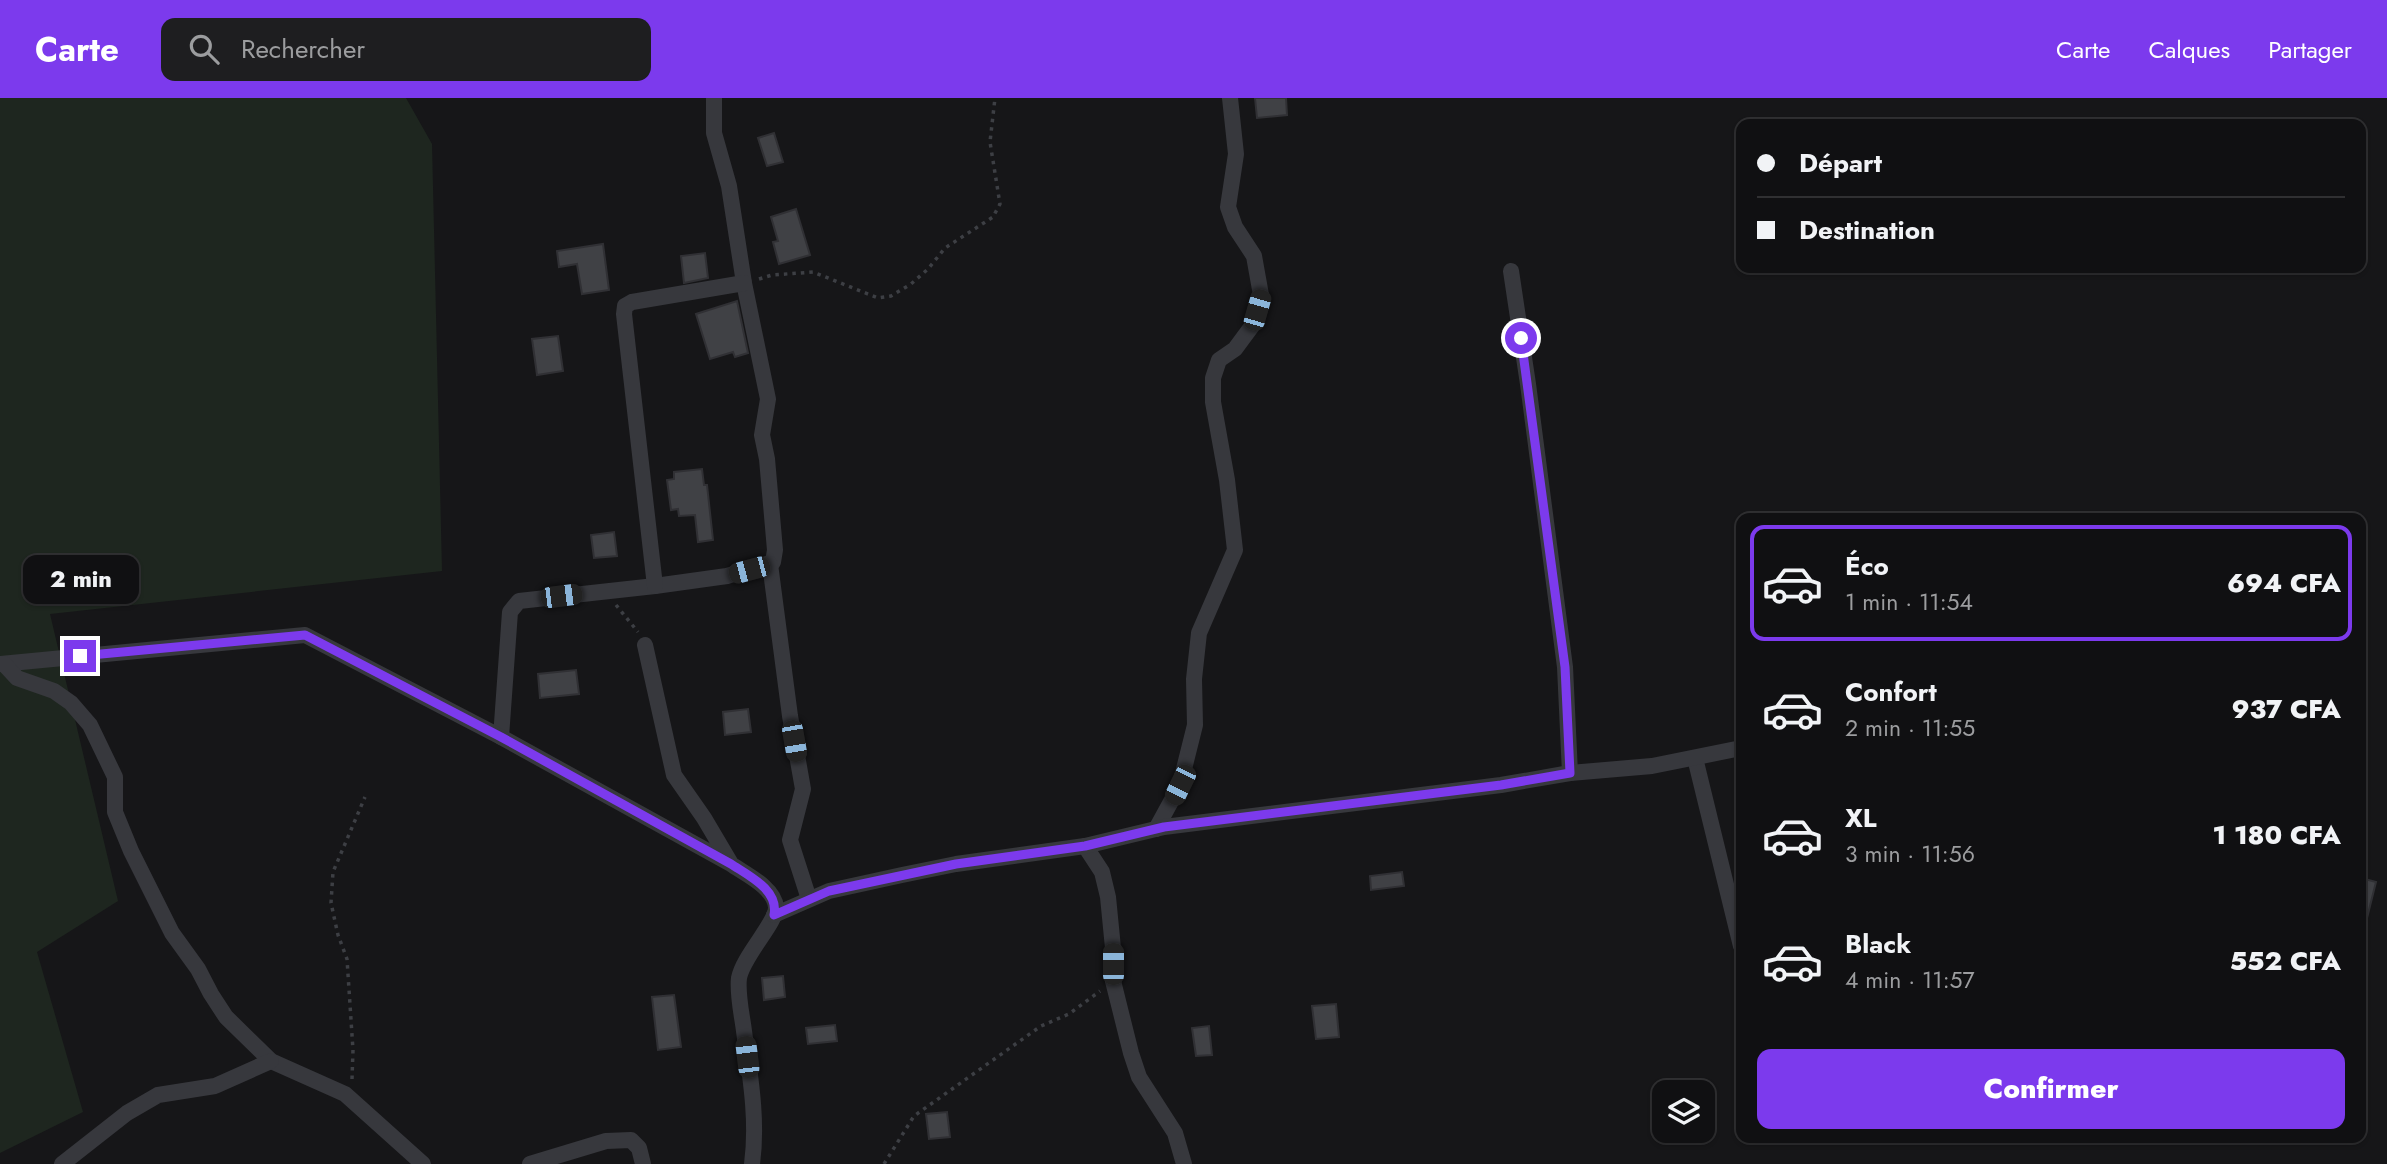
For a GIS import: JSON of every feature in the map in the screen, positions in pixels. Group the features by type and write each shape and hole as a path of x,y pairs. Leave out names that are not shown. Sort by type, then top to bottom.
{"street":[{"path":"714,98 714,132 729,186 744,283 768,399 762,435 767,459 774,539 774,557 770,564 790,716 803,789 790,840 809,899"},
{"path":"1156,829 1180,785 1195,724 1194,679 1199,633 1235,550 1227,481 1213,402 1213,378 1219,360 1235,349 1252,326 1261,295 1254,256 1235,227 1228,207 1236,154 1230,98"},
{"path":"1511,271 1565,667 1570,773"},
{"path":"655,586 625,306 632,302 744,283"},
{"path":"501,737 510,612 519,601 727,576 770,564"},
{"path":"2,664 305,635 501,737 731,864 760,883 776,906 774,915 749,953 739,978 755,1134 752,1164"},
{"path":"645,645 674,775 731,864"},
{"path":"2,664 18,678 54,691 71,703 90,725 115,777 116,812 131,851 166,923 198,969 226,1017 271,1061 345,1094 423,1164"},
{"path":"774,915 829,891 956,864 1085,846 1156,829 1501,785 1570,773 1652,766 1736,749"},
{"path":"1695,758 1736,926"},
{"path":"1085,846 1102,872 1108,897 1113,981 1125,1034 1139,1077 1169,1120 1184,1164"},
{"path":"62,1164 127,1113 158,1094 215,1086 271,1061"},
{"path":"530,1164 606,1141 631,1140 639,1149 643,1164"}],"path":[{"path":"744,283 772,275 813,272 878,298 891,296 911,284 945,248 993,217 1000,204 990,142 995,98"},
{"path":"603,591 633,624 645,645"},
{"path":"351,1099 353,1049 348,959 338,935 331,903 333,872 365,797"},
{"path":"884,1164 914,1116 1041,1026 1069,1014 1113,981"}],"shaded area":[{"path":"0,98 406,98 432,144 442,571 50,614 118,901 37,952 83,1112 0,1153"}],"building":[{"path":"1255,98 1286,98 1287,115 1257,118"},
{"path":"774,133 783,162 767,166 758,138"},
{"path":"796,209 810,255 779,264 773,242 778,241 771,217"},
{"path":"603,244 609,290 582,294 577,264 559,267 557,251"},
{"path":"705,253 708,278 684,283 681,256"},
{"path":"737,301 748,353 735,357 733,352 710,359 696,314"},
{"path":"558,336 563,371 537,375 532,339"},
{"path":"702,469 704,485 707,485 713,540 698,542 695,515 679,516 678,509 671,510 667,480 674,479 674,472"},
{"path":"614,532 617,556 594,558 591,535"},
{"path":"576,670 579,694 540,698 538,674"},
{"path":"748,709 751,732 725,735 723,712"},
{"path":"1402,872 1404,886 1371,890 1370,876"},
{"path":"2366,879 2376,882 2366,922"},
{"path":"783,976 785,997 764,1000 762,978"},
{"path":"674,995 681,1047 658,1050 652,997"},
{"path":"1336,1004 1339,1037 1316,1039 1312,1006"},
{"path":"835,1025 837,1041 808,1044 806,1028"},
{"path":"1209,1026 1212,1055 1196,1056 1192,1028"},
{"path":"947,1112 950,1137 929,1139 926,1114"}],"route":[{"path":"80,656 305,635 501,737 731,864 760,883 770,894 776,906 774,915 829,891 956,864 1085,846 1164,827 1501,785 1570,773 1565,667 1521,338"}]}
